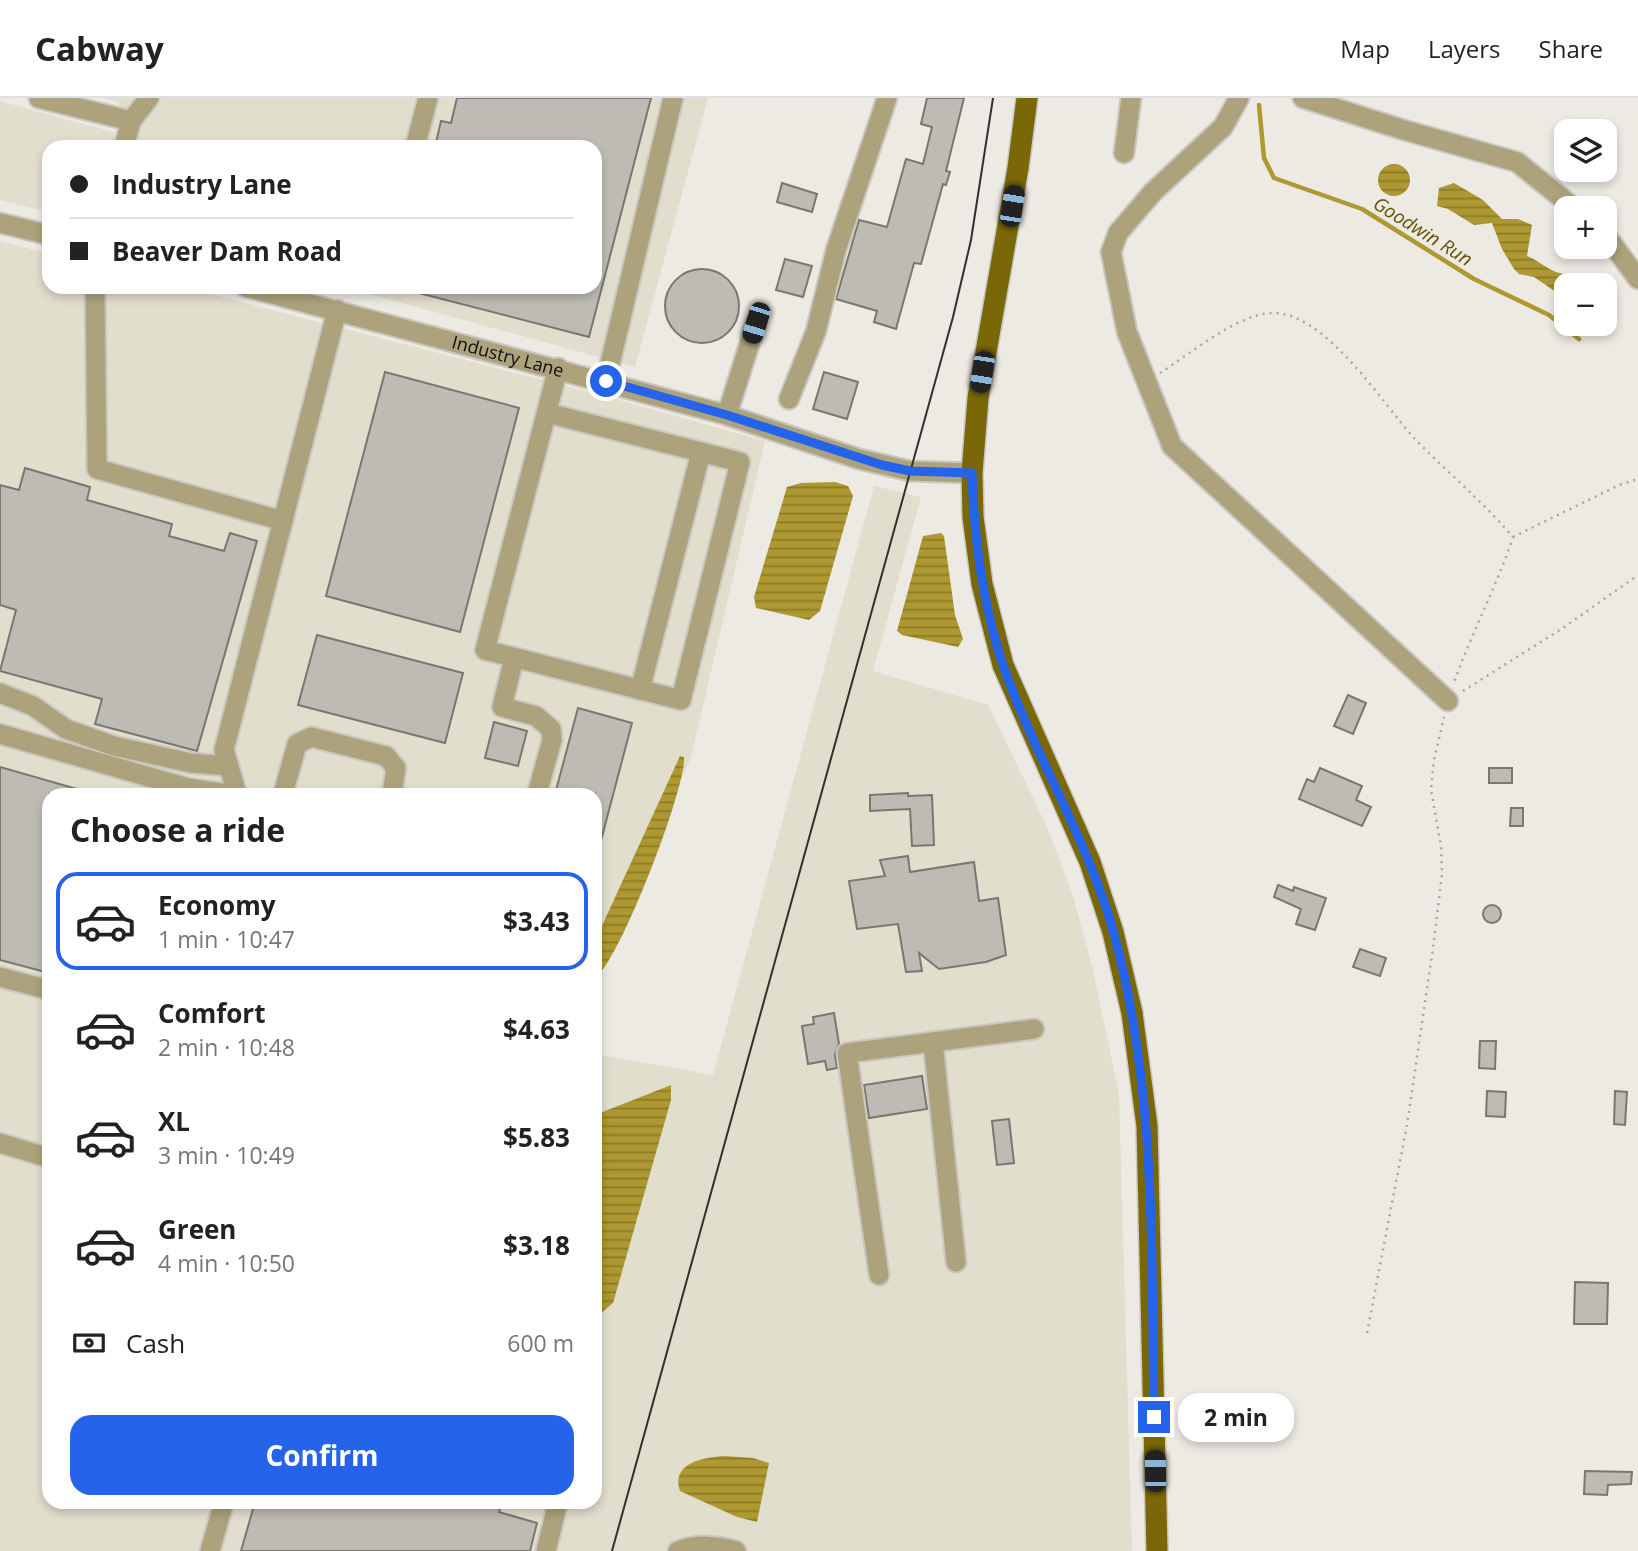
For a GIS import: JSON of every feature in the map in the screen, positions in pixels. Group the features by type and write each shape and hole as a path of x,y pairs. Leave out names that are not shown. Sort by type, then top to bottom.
{"main road":[{"path":"1027,98 1014,191 978,398 972,473 973,517 982,584 1003,665 1090,862 1113,932 1132,1013 1147,1126 1157,1551"}],"street":[{"path":"40,98 131,121"},
{"path":"126,140 131,121 149,98"},
{"path":"417,140 428,98"},
{"path":"606,381 673,98"},
{"path":"789,399 816,331 836,250 887,98"},
{"path":"1124,153 1131,98"},
{"path":"1239,98 1223,127 1153,192 1118,233 1111,252 1127,332 1172,446 1448,701"},
{"path":"1303,98 1517,162 1559,196"},
{"path":"0,223 42,233"},
{"path":"1617,250 1638,279"},
{"path":"95,294 97,469 283,521"},
{"name":"Industry Lane","path":"274,294 727,415 882,465 910,471 972,473"},
{"path":"235,788 224,750 337,310"},
{"path":"727,415 756,323"},
{"path":"547,412 740,462 681,700 485,650 558,368"},
{"path":"640,690 701,452"},
{"path":"514,658 502,707 536,716 551,729 552,740 539,788"},
{"path":"0,693 33,706 66,729 114,746 191,763 229,766"},
{"path":"0,734 179,788"},
{"path":"285,788 297,744 310,737 386,756 396,768 393,788"},
{"path":"0,977 42,988"},
{"path":"879,1275 848,1053 1034,1029"},
{"path":"933,1042 956,1262"},
{"path":"0,1143 42,1156"},
{"path":"210,1551 222,1509"},
{"path":"545,1551 556,1509"},
{"path":"678,1551 688,1547 709,1546 737,1551"}],"path":[{"path":"1146,381 1250,315 1290,314 1315,330 1346,357 1414,438 1513,537"},
{"path":"1367,1333 1407,1125 1433,948 1442,874 1441,846 1431,790 1434,760 1448,701 1466,649 1495,589 1513,537 1619,485 1638,479"},
{"path":"1448,701 1563,628 1638,575"}],"shaded area":[{"path":"103,98 708,98 635,367 369,294 602,294 602,140 42,140 42,210 0,200 0,101 116,133 119,102"},
{"path":"1394,164 1405,169 1410,180 1405,191 1394,196 1383,191 1378,180 1383,169"},
{"path":"1454,183 1483,200 1502,219 1518,219 1532,225 1527,256 1553,271 1562,273 1554,273 1554,291 1534,277 1519,274 1514,269 1502,249 1492,223 1474,225 1448,209 1437,206 1439,188"},
{"path":"0,241 42,252 42,294 209,294 601,395 765,441 691,757 602,967 602,788 42,788 42,1509 602,1509 602,1055 713,1075 874,486 921,497 873,671 988,705 1048,829 1073,896 1093,970 1119,1094 1132,1551 0,1551"},
{"path":"835,482 848,486 853,496 820,611 809,620 756,608 754,597 787,487 801,483"},
{"path":"941,533 944,536 955,615 963,639 958,647 902,635 897,631 923,536"},
{"path":"680,756 684,757 675,802 649,873 619,942 602,969 602,926"},
{"path":"671,1085 671,1100 613,1303 602,1312 602,1112"},
{"path":"725,1456 753,1458 769,1463 757,1522 737,1517 680,1491 678,1481 685,1467 700,1460"}],"building":[{"path":"457,98 651,98 602,287 602,140 437,140 441,121 451,123"},
{"path":"927,98 964,98 946,171 950,172 946,185 943,184 921,264 914,263 896,329 874,322 877,311 836,299 859,220 887,227 906,159 923,164 932,127 921,124"},
{"path":"782,183 817,194 812,212 777,202"},
{"path":"785,259 812,266 803,297 776,290"},
{"path":"702,269 723,275 733,285 739,306 733,327 723,337 702,343 681,337 671,327 665,306 671,285 681,275"},
{"path":"423,294 600,294 589,337"},
{"path":"385,372 519,408 460,632 326,596"},
{"path":"824,372 858,382 847,419 813,409"},
{"path":"25,468 90,487 87,500 172,524 169,536 224,551 230,533 257,541 197,751 95,724 102,699 0,671 16,610 0,605 0,485 19,490"},
{"path":"317,635 463,673 445,743 298,705"},
{"path":"1348,695 1366,703 1353,734 1334,726"},
{"path":"578,708 632,723 602,837 602,788 557,788"},
{"path":"494,722 527,731 518,766 485,758"},
{"path":"0,767 74,788 42,788 42,971 0,960"},
{"path":"1320,768 1362,786 1356,800 1371,807 1362,826 1299,799 1307,779 1314,782"},
{"path":"1489,768 1512,768 1512,783 1489,783"},
{"path":"908,793 908,796 932,795 934,845 912,846 910,809 870,811 870,795"},
{"path":"1511,808 1523,808 1523,826 1510,826"},
{"path":"908,856 910,872 974,862 979,901 998,898 1006,955 986,962 939,969 919,953 922,971 906,972 898,924 857,929 849,881 885,876 880,860"},
{"path":"1278,885 1293,891 1294,887 1326,898 1315,930 1296,924 1301,909 1274,897"},
{"path":"1492,905 1498,908 1501,914 1498,920 1492,923 1486,920 1483,914 1486,908"},
{"path":"1360,949 1386,958 1380,976 1353,967"},
{"path":"834,1013 839,1044 835,1054 837,1068 827,1070 825,1061 808,1064 802,1026 814,1024 813,1017"},
{"path":"1480,1041 1496,1041 1495,1069 1479,1068"},
{"path":"922,1076 927,1109 869,1118 864,1085"},
{"path":"1487,1091 1506,1092 1505,1117 1486,1116"},
{"path":"1615,1091 1627,1092 1625,1125 1614,1124"},
{"path":"1009,1119 1014,1163 997,1165 992,1121"},
{"path":"1575,1282 1608,1283 1607,1324 1574,1324"},
{"path":"1585,1471 1632,1472 1631,1484 1608,1485 1607,1495 1584,1494"},
{"path":"253,1509 500,1509 499,1512 537,1523 530,1551 241,1551"}],"waterway":[{"name":"Goodwin Run","path":"1259,105 1264,158 1274,178 1362,209 1474,279 1549,315 1579,339"}],"tram line":[{"path":"612,1551 953,317 971,240 993,98"}],"route":[{"path":"606,381 727,415 882,465 910,471 972,473 973,517 982,584 991,625 1015,696 1090,862 1113,932 1132,1013 1147,1126 1154,1417"}]}
